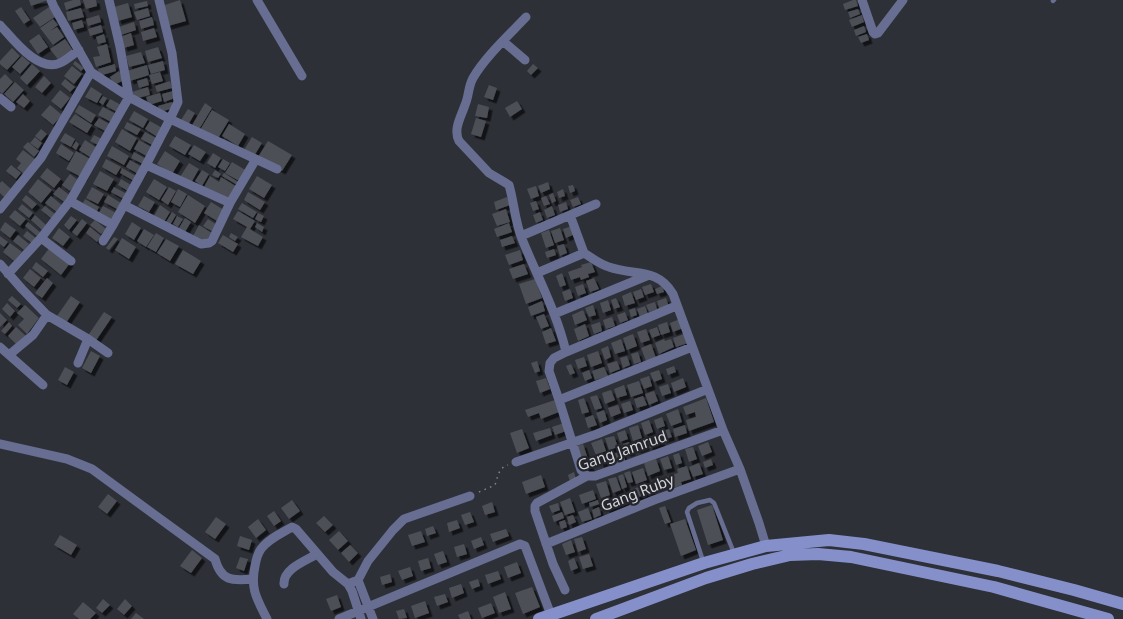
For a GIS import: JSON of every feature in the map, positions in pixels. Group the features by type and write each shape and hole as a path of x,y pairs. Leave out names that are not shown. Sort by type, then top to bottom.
{"main road":[{"path":"545,617 704,563 766,546 829,540 864,544 998,571 1123,604"},
{"path":"596,619 706,578 752,564 790,555 818,554 851,557 994,587 1108,619"},
{"path":"994,587 998,571"}],"street":[{"path":"51,0 91,72 129,97 170,119 277,169"},
{"path":"8,273 41,238 70,201 129,97 109,0"},
{"path":"102,241 146,165 178,102 172,53 159,0"},
{"path":"257,0 302,76"},
{"path":"862,0 875,34 903,0"},
{"path":"526,17 480,67 472,80 457,126 457,138 489,173 509,184 520,236 554,314 566,352"},
{"path":"0,25 35,60 43,64 52,66 61,63 79,50"},
{"path":"504,42 525,60"},
{"path":"0,209 41,158 91,72"},
{"path":"0,98 11,107"},
{"path":"124,205 204,245 212,241 230,203 256,159"},
{"path":"146,165 230,203"},
{"path":"70,201 113,225"},
{"path":"520,236 596,204"},
{"path":"570,215 584,253 609,267 649,275 664,282 673,294 723,430 740,469 766,546"},
{"path":"41,238 71,261"},
{"path":"537,273 584,253"},
{"path":"0,264 47,315 108,353"},
{"path":"554,314 649,275"},
{"path":"587,476 581,470 549,371 550,363 554,358 566,352 676,306"},
{"path":"9,355 33,335 47,315"},
{"path":"78,363 88,339"},
{"path":"0,347 43,385"},
{"path":"560,400 692,347"},
{"path":"516,462 597,434 708,389"},
{"name":"Gang Jamrud","path":"546,544 535,511 537,502 587,476 595,476 723,430"},
{"path":"0,444 67,459 92,469 215,559 217,568 225,577 233,580 252,579"},
{"name":"Gang Ruby","path":"546,544 654,500 740,469"},
{"path":"348,584 358,580 368,561 404,519 470,495"},
{"path":"267,619 256,597 252,579 257,556 269,541 292,527 333,572 348,584 359,615"},
{"path":"339,619 359,615 369,607 520,544 525,546 545,617"},
{"path":"546,544 565,590"},
{"path":"284,584 283,579 288,572 317,554"},
{"path":"358,580 373,619"}],"lane":[{"path":"704,563 687,512 689,508 705,500 714,503 735,555"}],"path":[{"path":"470,495 495,485 499,472 504,466 516,462"}],"building":[{"path":"29,0 48,0 31,6"},
{"path":"80,0 81,5 66,10 64,3"},
{"path":"83,0 96,0 97,6 86,9"},
{"path":"180,0 186,21 168,26 162,6"},
{"path":"856,0 858,6 845,10 843,4"},
{"path":"147,1 148,6 135,9 134,4"},
{"path":"128,3 132,17 118,21 114,7"},
{"path":"21,7 30,20 24,24 15,11"},
{"path":"49,7 55,17 40,27 33,18"},
{"path":"81,8 84,17 68,21 66,12"},
{"path":"148,8 150,16 137,20 134,12"},
{"path":"858,9 860,14 850,18 848,12"},
{"path":"99,15 101,22 88,26 86,19"},
{"path":"862,15 864,22 852,27 849,20"},
{"path":"152,17 154,25 141,29 139,21"},
{"path":"53,19 58,25 50,31 57,27 64,37 53,45 40,28"},
{"path":"82,20 84,27 74,30 72,23"},
{"path":"134,22 136,30 121,35 119,27"},
{"path":"101,25 103,32 90,36 88,29"},
{"path":"864,26 866,32 856,36 854,30"},
{"path":"154,28 157,37 143,41 141,32"},
{"path":"131,33 134,45 124,48 120,37"},
{"path":"39,34 48,47 38,54 29,41"},
{"path":"104,34 106,42 98,44 96,37"},
{"path":"867,34 869,40 861,43 858,37"},
{"path":"65,39 74,52 60,62 50,49"},
{"path":"107,44 111,62 96,67 93,57 100,56 97,47"},
{"path":"158,47 162,58 148,62 145,51"},
{"path":"12,48 20,56 7,70 0,64 0,61"},
{"path":"141,52 145,63 129,67 126,56"},
{"path":"22,56 30,63 20,74 12,67"},
{"path":"75,61 84,68 81,71 73,64"},
{"path":"163,61 165,70 151,74 148,65"},
{"path":"32,64 40,71 27,85 20,78"},
{"path":"115,64 116,71 99,76 98,69"},
{"path":"533,64 538,68 531,75 527,71"},
{"path":"147,65 149,75 130,81 127,71"},
{"path":"72,66 82,74 74,84 64,76"},
{"path":"119,71 124,80 114,85 110,77"},
{"path":"160,72 163,81 152,84 149,75"},
{"path":"5,74 13,82 2,94 0,79"},
{"path":"44,76 51,83 42,93 35,87"},
{"path":"147,78 149,85 139,88 137,81"},
{"path":"65,79 75,87 70,92 61,84"},
{"path":"170,81 172,88 157,92 155,86"},
{"path":"15,82 24,90 13,102 4,94"},
{"path":"489,85 497,88 493,100 484,97"},
{"path":"91,87 102,94 97,103 85,97"},
{"path":"148,87 150,95 134,99 132,92"},
{"path":"60,90 70,98 61,109 51,101"},
{"path":"173,91 175,98 164,102 162,94"},
{"path":"160,93 162,101 149,105 146,97"},
{"path":"23,94 30,101 24,108 16,102"},
{"path":"103,96 107,98 103,105 99,102"},
{"path":"110,99 123,106 119,113 106,106"},
{"path":"517,101 522,109 510,117 505,108"},
{"path":"172,102 174,108 160,112 158,106"},
{"path":"205,103 212,108 198,131 191,127"},
{"path":"478,104 489,107 487,118 475,116"},
{"path":"50,105 62,115 53,125 41,115"},
{"path":"79,105 96,115 91,123 75,112"},
{"path":"103,107 118,115 113,123 98,115"},
{"path":"188,109 195,113 188,125 181,120"},
{"path":"212,110 229,120 217,140 200,130"},
{"path":"134,111 148,119 143,128 129,120"},
{"path":"75,114 92,125 87,133 69,122"},
{"path":"99,118 111,125 107,132 94,125"},
{"path":"476,118 486,121 481,137 471,134"},
{"path":"150,121 164,129 159,138 145,129"},
{"path":"127,122 141,129 137,135 124,128"},
{"path":"229,124 245,134 238,146 222,136"},
{"path":"41,129 47,134 41,141 35,136"},
{"path":"122,129 137,138 130,151 115,142"},
{"path":"145,132 158,139 154,146 141,139"},
{"path":"65,133 75,139 71,147 60,141"},
{"path":"94,135 104,140 100,146 90,141"},
{"path":"175,136 191,145 185,155 169,146"},
{"path":"35,137 42,143 38,149 30,143"},
{"path":"252,137 262,143 254,156 244,150"},
{"path":"85,140 99,149 93,159 79,150"},
{"path":"139,140 153,148 148,157 134,149"},
{"path":"76,141 79,144 76,150 72,147"},
{"path":"268,141 292,155 282,171 258,157"},
{"path":"28,142 39,151 34,157 23,147"},
{"path":"61,144 74,153 69,161 56,153"},
{"path":"194,145 206,152 200,161 188,154"},
{"path":"112,146 129,156 124,165 107,156"},
{"path":"23,150 36,160 24,174 17,168 21,163 16,159"},
{"path":"76,151 92,160 83,178 66,169"},
{"path":"165,151 180,161 172,174 157,164"},
{"path":"134,152 148,160 145,165 131,158"},
{"path":"213,153 221,158 215,168 207,163"},
{"path":"106,159 121,167 116,175 102,167"},
{"path":"223,159 230,163 225,171 218,167"},
{"path":"130,160 144,168 140,175 126,167"},
{"path":"232,162 247,171 241,182 225,173"},
{"path":"189,163 199,169 191,183 180,177"},
{"path":"11,165 21,173 16,179 6,171"},
{"path":"47,168 61,179 54,188 40,177"},
{"path":"122,168 136,176 134,181 120,173"},
{"path":"202,170 209,174 202,186 195,181"},
{"path":"215,170 221,174 218,178 212,175"},
{"path":"100,171 114,179 107,191 93,184"},
{"path":"224,173 240,183 239,186 222,176"},
{"path":"70,174 79,181 70,191 62,185"},
{"path":"210,176 219,182 221,177 237,187 229,201 204,187"},
{"path":"257,176 272,185 264,198 249,189"},
{"path":"38,179 52,190 41,203 28,192"},
{"path":"121,179 131,185 128,191 118,185"},
{"path":"154,179 167,187 159,200 146,192"},
{"path":"2,181 11,189 4,197 0,193"},
{"path":"548,182 550,189 541,193 538,186"},
{"path":"573,185 575,191 570,193 568,186"},
{"path":"536,186 539,196 531,199 527,189"},
{"path":"59,187 72,197 67,204 53,194"},
{"path":"92,187 104,194 98,204 86,198"},
{"path":"114,187 127,194 124,199 111,192"},
{"path":"169,187 176,191 168,205 161,200"},
{"path":"178,189 187,194 180,207 171,202"},
{"path":"563,189 565,196 559,198 557,192"},
{"path":"248,192 265,202 260,210 244,200"},
{"path":"553,193 556,201 552,203 549,195"},
{"path":"26,195 37,204 32,209 22,200"},
{"path":"108,195 121,203 117,209 104,202"},
{"path":"188,195 205,206 195,223 178,212"},
{"path":"51,196 63,206 58,213 45,203"},
{"path":"144,196 155,202 149,212 138,206"},
{"path":"546,196 550,204 544,206 541,198"},
{"path":"507,197 510,205 496,210 494,202"},
{"path":"578,197 581,204 573,207 570,200"},
{"path":"85,199 99,207 96,213 82,205"},
{"path":"536,201 539,209 533,211 530,203"},
{"path":"211,202 224,210 217,221 204,213"},
{"path":"566,202 568,209 560,212 558,205"},
{"path":"242,203 257,212 253,218 238,209"},
{"path":"22,204 33,213 29,218 18,209"},
{"path":"160,205 170,212 164,222 154,216"},
{"path":"45,206 56,215 52,219 41,210"},
{"path":"103,206 118,214 113,222 98,214"},
{"path":"552,206 555,215 547,218 544,210"},
{"path":"506,209 510,222 497,226 492,214"},
{"path":"15,210 26,219 20,226 9,217"},
{"path":"238,211 255,221 250,229 263,237 258,246 241,237 247,227 233,219"},
{"path":"172,212 176,215 170,225 166,222"},
{"path":"540,212 543,220 536,223 533,215"},
{"path":"258,213 264,216 261,222 255,219"},
{"path":"35,215 46,225 42,230 31,220"},
{"path":"71,216 77,220 69,230 64,225"},
{"path":"177,216 183,219 178,227 173,224"},
{"path":"185,218 191,222 185,232 179,228"},
{"path":"82,219 87,223 77,236 72,232"},
{"path":"208,219 217,225 213,232 203,226"},
{"path":"95,220 106,229 101,234 90,225"},
{"path":"5,222 16,230 10,238 0,230"},
{"path":"28,222 41,233 38,237 25,226"},
{"path":"132,222 141,228 134,240 125,234"},
{"path":"257,223 264,227 262,232 255,227"},
{"path":"509,223 512,232 497,237 494,229"},
{"path":"199,225 212,233 205,243 193,236"},
{"path":"572,226 575,234 566,238 563,229"},
{"path":"90,227 101,236 97,242 86,233"},
{"path":"59,228 70,237 63,246 52,238"},
{"path":"560,228 564,240 555,243 551,231"},
{"path":"144,229 154,235 146,247 137,241"},
{"path":"549,230 554,245 546,248 541,233"},
{"path":"27,231 37,239 33,244 23,236"},
{"path":"156,233 164,238 156,252 147,247"},
{"path":"231,233 238,237 235,241 229,237"},
{"path":"18,235 29,244 24,250 13,241"},
{"path":"223,235 238,244 233,252 218,243"},
{"path":"0,236 8,242 4,247 0,244"},
{"path":"512,236 515,243 502,247 500,240"},
{"path":"114,237 118,239 109,250 106,248"},
{"path":"122,238 136,247 129,259 115,250"},
{"path":"166,239 179,246 170,261 157,253"},
{"path":"10,243 22,252 14,261 3,252"},
{"path":"564,244 567,253 560,256 557,246"},
{"path":"50,247 70,263 61,275 41,259"},
{"path":"554,249 556,255 547,258 545,252"},
{"path":"183,250 201,261 193,274 175,264"},
{"path":"520,250 523,260 509,265 505,255"},
{"path":"36,262 48,271 43,277 32,268"},
{"path":"591,262 595,272 581,280 580,277 571,280 568,272"},
{"path":"524,264 528,274 513,279 509,269"},
{"path":"30,269 41,278 34,287 23,278"},
{"path":"562,273 566,285 560,287 556,276"},
{"path":"47,278 53,283 42,298 35,293"},
{"path":"594,278 599,289 590,292 586,281"},
{"path":"535,279 542,298 526,304 519,284"},
{"path":"583,284 586,293 578,296 575,287"},
{"path":"651,284 654,292 645,295 642,287"},
{"path":"662,286 664,292 657,294 655,289"},
{"path":"570,289 573,298 565,301 562,292"},
{"path":"641,289 644,297 636,300 633,292"},
{"path":"631,292 635,303 625,306 622,296"},
{"path":"12,296 21,304 17,308 8,300"},
{"path":"71,296 80,302 66,323 57,316"},
{"path":"616,298 620,307 614,309 611,300"},
{"path":"666,298 669,307 660,311 657,301"},
{"path":"608,300 611,310 603,313 600,303"},
{"path":"542,301 545,311 531,316 528,307"},
{"path":"655,302 657,309 649,312 646,305"},
{"path":"7,303 15,311 10,317 2,309"},
{"path":"25,305 39,318 27,334 18,325 24,319 17,313"},
{"path":"593,305 596,315 589,317 585,308"},
{"path":"645,306 648,314 640,317 637,309"},
{"path":"635,308 637,315 631,317 629,310"},
{"path":"583,310 587,320 575,325 572,315"},
{"path":"104,312 112,317 95,342 87,337"},
{"path":"625,312 628,320 620,323 617,315"},
{"path":"0,313 7,320 0,327"},
{"path":"544,314 549,326 541,329 536,317"},
{"path":"612,317 615,326 606,329 603,320"},
{"path":"680,319 683,328 673,332 670,323"},
{"path":"9,322 12,326 5,334 1,331"},
{"path":"600,322 602,331 594,334 591,325"},
{"path":"667,322 670,332 661,335 658,325"},
{"path":"585,324 589,336 578,341 574,329"},
{"path":"16,327 26,336 18,346 8,336"},
{"path":"657,327 660,335 652,338 649,330"},
{"path":"551,328 556,341 546,344 542,332"},
{"path":"646,329 650,340 641,343 637,332"},
{"path":"633,334 637,346 627,350 623,338"},
{"path":"684,334 688,343 676,347 673,338"},
{"path":"621,339 625,351 615,354 611,343"},
{"path":"664,339 665,341 671,339 674,347 659,354 655,343"},
{"path":"651,344 656,358 646,361 641,348"},
{"path":"608,346 611,357 605,360 601,349"},
{"path":"91,351 100,356 91,373 82,368"},
{"path":"598,351 602,363 591,367 587,355"},
{"path":"638,352 641,362 634,364 631,354"},
{"path":"627,356 630,365 623,368 620,358"},
{"path":"584,357 587,366 578,369 575,360"},
{"path":"537,361 540,371 535,373 531,363"},
{"path":"617,361 620,369 610,373 607,364"},
{"path":"571,364 575,373 570,375 566,366"},
{"path":"674,366 676,372 668,375 666,369"},
{"path":"65,367 74,372 67,385 58,380"},
{"path":"604,367 608,376 595,380 592,371"},
{"path":"589,370 592,378 585,381 582,373"},
{"path":"659,370 662,379 654,382 650,373"},
{"path":"649,376 652,386 644,389 640,379"},
{"path":"546,378 550,389 540,393 536,381"},
{"path":"683,378 686,387 674,392 671,383"},
{"path":"639,381 643,393 631,397 627,385"},
{"path":"668,384 671,393 662,396 659,387"},
{"path":"624,385 627,395 617,398 614,389"},
{"path":"611,390 615,400 605,404 602,393"},
{"path":"654,391 658,401 649,405 645,394"},
{"path":"597,395 602,408 595,410 590,397"},
{"path":"643,396 647,405 637,408 634,399"},
{"path":"584,398 589,412 582,414 578,400"},
{"path":"706,398 714,422 689,431 686,420 696,417 695,412 686,415 683,407"},
{"path":"555,400 559,412 541,419 539,413 528,417 525,410"},
{"path":"630,401 633,410 624,413 621,404"},
{"path":"618,405 621,413 611,417 608,408"},
{"path":"678,409 682,422 671,426 666,414"},
{"path":"604,410 607,420 600,423 596,413"},
{"path":"593,415 597,425 588,428 585,418"},
{"path":"662,417 665,426 657,429 654,420"},
{"path":"649,420 653,432 645,435 641,423"},
{"path":"564,423 566,431 555,435 552,427"},
{"path":"638,425 642,438 633,441 629,428"},
{"path":"685,425 687,433 675,437 673,429"},
{"path":"550,428 552,435 536,441 533,433"},
{"path":"522,429 529,448 517,453 510,433"},
{"path":"669,429 672,437 663,440 660,432"},
{"path":"625,430 628,439 620,442 617,433"},
{"path":"658,434 662,443 650,448 647,438"},
{"path":"614,436 618,447 609,450 605,438"},
{"path":"602,439 606,451 596,455 591,443"},
{"path":"644,440 646,447 637,450 635,443"},
{"path":"629,442 632,452 627,453 623,444"},
{"path":"708,442 712,452 702,456 698,446"},
{"path":"583,444 591,468 586,469 577,446"},
{"path":"693,447 697,459 689,462 685,449"},
{"path":"622,451 626,463 615,467 611,455"},
{"path":"679,453 682,463 676,465 673,455"},
{"path":"606,455 608,462 601,465 598,458"},
{"path":"668,456 672,468 664,470 660,459"},
{"path":"656,459 660,471 648,476 644,463"},
{"path":"711,459 713,465 705,468 703,462"},
{"path":"699,463 703,474 693,477 689,467"},
{"path":"687,466 691,479 670,489 666,477 678,473 677,469"},
{"path":"643,468 647,480 636,484 632,472"},
{"path":"630,471 633,482 628,483 624,473"},
{"path":"574,472 576,479 570,481 568,475"},
{"path":"623,474 627,487 622,489 618,476"},
{"path":"541,475 545,487 526,494 522,482"},
{"path":"616,477 621,490 613,493 608,479"},
{"path":"661,478 663,485 657,487 655,480"},
{"path":"606,481 610,495 601,498 596,484"},
{"path":"650,483 653,492 633,499 630,490"},
{"path":"593,490 596,499 582,504 579,495"},
{"path":"108,494 117,501 107,514 98,507"},
{"path":"624,494 627,504 607,511 604,502"},
{"path":"570,498 575,512 565,515 560,502"},
{"path":"292,500 300,511 289,519 281,508"},
{"path":"598,500 599,504 590,507 589,503"},
{"path":"492,502 495,512 485,515 482,506"},
{"path":"558,503 560,510 552,513 549,506"},
{"path":"712,505 723,540 708,545 697,510"},
{"path":"665,506 671,522 665,524 659,508"},
{"path":"599,507 601,515 594,518 592,510"},
{"path":"588,508 592,519 582,522 578,512"},
{"path":"274,511 281,521 274,526 267,516"},
{"path":"470,512 474,522 465,525 461,515"},
{"path":"562,512 564,518 554,522 552,516"},
{"path":"573,515 576,522 569,525 567,517"},
{"path":"324,516 333,525 325,532 316,523"},
{"path":"216,517 226,524 215,539 205,532"},
{"path":"258,519 266,530 256,538 248,527"},
{"path":"685,519 696,550 681,556 670,524"},
{"path":"457,520 460,528 449,532 447,523"},
{"path":"565,520 567,527 561,529 559,522"},
{"path":"433,526 436,533 427,536 425,529"},
{"path":"506,529 509,536 493,542 490,534"},
{"path":"339,531 348,541 338,550 329,540"},
{"path":"421,531 425,542 412,546 408,535"},
{"path":"60,535 77,545 71,555 54,545"},
{"path":"240,536 252,540 249,550 237,546"},
{"path":"481,537 484,545 474,549 471,541"},
{"path":"582,537 586,549 578,552 574,539"},
{"path":"571,540 575,552 566,555 562,544"},
{"path":"464,544 467,554 457,557 454,547"},
{"path":"350,545 358,553 349,562 341,553"},
{"path":"192,550 202,558 191,573 180,566"},
{"path":"443,551 447,562 438,565 434,554"},
{"path":"589,554 593,566 583,569 579,557"},
{"path":"240,557 248,559 244,571 236,568"},
{"path":"428,558 431,568 421,571 418,561"},
{"path":"574,558 578,568 571,571 568,561"},
{"path":"517,562 521,573 508,578 504,567"},
{"path":"410,567 413,576 402,580 398,571"},
{"path":"498,571 501,579 488,584 485,575"},
{"path":"390,574 392,582 382,585 380,577"},
{"path":"478,579 480,586 472,589 469,582"},
{"path":"461,584 464,593 452,598 449,588"},
{"path":"532,587 540,607 523,614 515,593"},
{"path":"505,592 511,609 499,613 493,597"},
{"path":"445,594 448,602 437,606 434,597"},
{"path":"337,595 341,607 331,611 326,599"},
{"path":"103,599 110,605 102,613 96,608"},
{"path":"125,599 132,606 124,615 117,609"},
{"path":"425,601 429,613 415,618 411,606"},
{"path":"83,602 96,613 90,619 79,619 73,614"},
{"path":"491,603 495,613 482,618 478,608"},
{"path":"404,609 407,618 399,619 396,611"},
{"path":"468,611 471,619 460,619 458,615"},
{"path":"136,613 144,619 131,619"}]}
